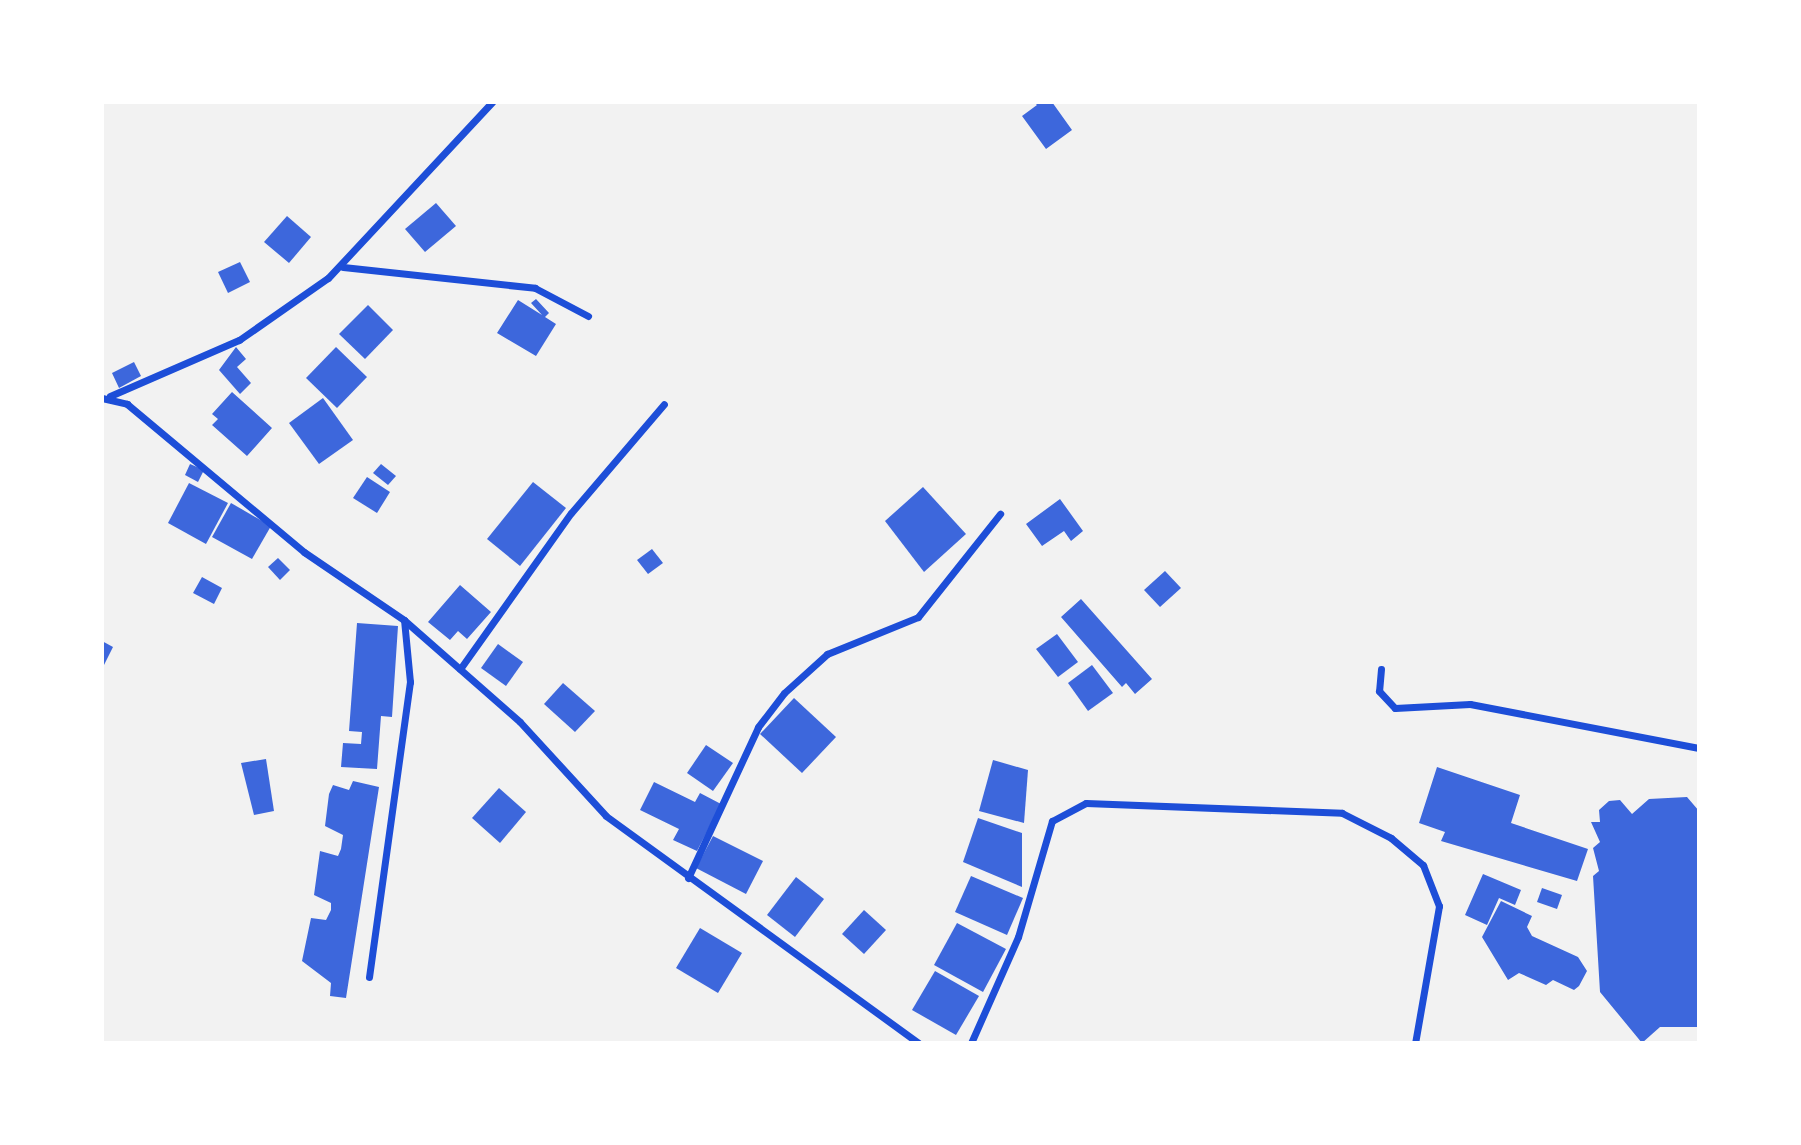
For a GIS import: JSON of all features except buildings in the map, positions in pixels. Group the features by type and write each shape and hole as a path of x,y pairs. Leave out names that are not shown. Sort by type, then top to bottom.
{"street":[{"path":"105,397 239,340 343,267 492,102"},
{"path":"343,267 535,288 588,316"},
{"path":"105,397 127,404 304,552 404,620 520,722 606,816 918,1043"},
{"path":"460,669 571,513 664,404"},
{"path":"688,878 758,727 784,693 827,654 918,617 1000,514"},
{"path":"369,977 410,682 404,620"},
{"path":"1381,669 1379,691 1395,708 1470,704 1699,748"},
{"path":"971,1043 1018,937 1052,821 1086,803 1342,813 1391,838 1423,865 1439,906 1415,1043"}]}
